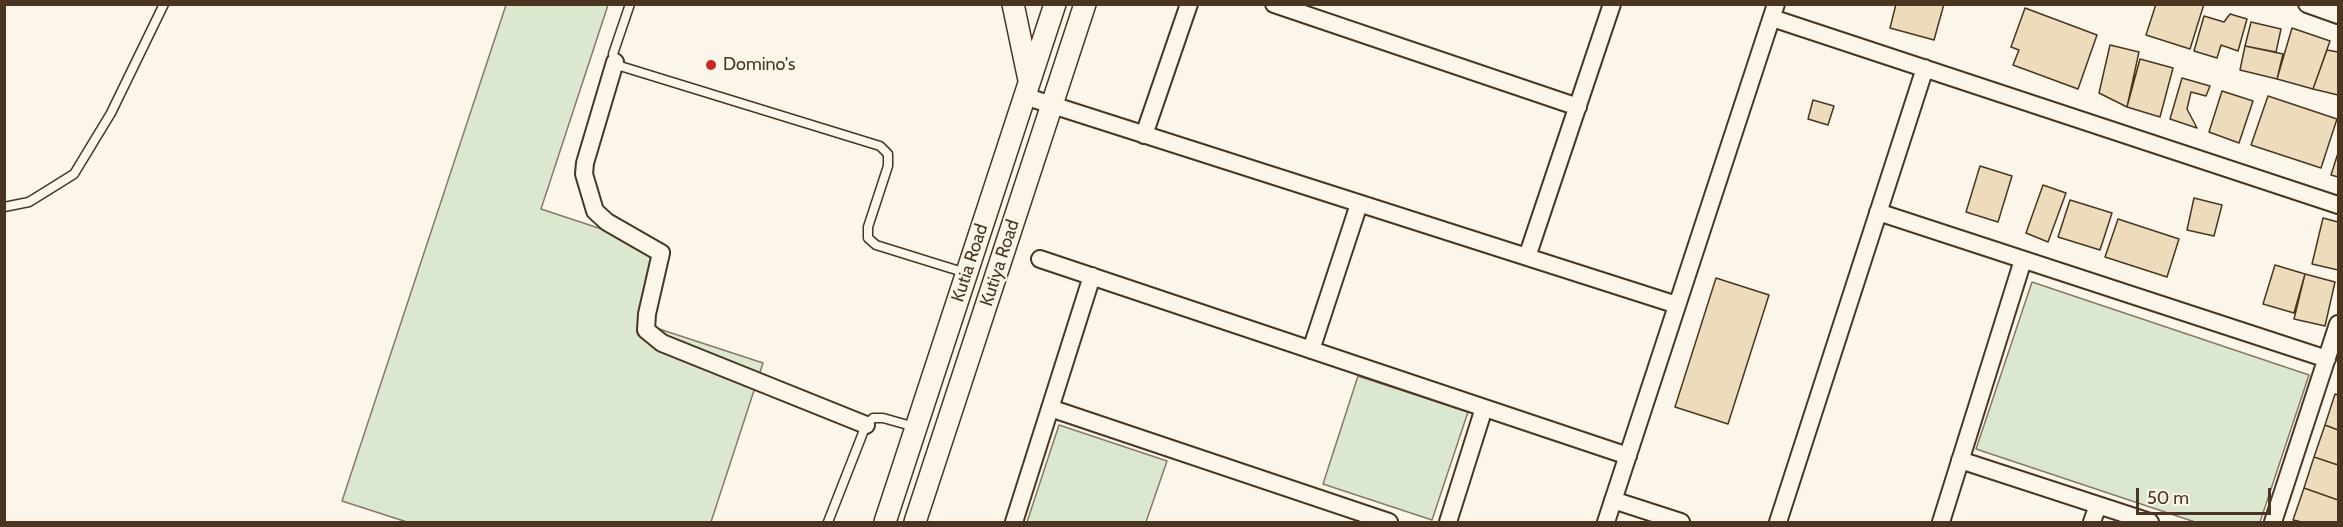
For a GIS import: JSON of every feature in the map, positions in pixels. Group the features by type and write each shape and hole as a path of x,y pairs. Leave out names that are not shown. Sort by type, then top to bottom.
{"street":[{"path":"1013,4 1027,89 1052,105 1677,305"},
{"name":"Kutia Road","path":"885,522 1054,4"},
{"name":"Kutiya Road","path":"915,522 1085,4"},
{"path":"1144,135 1189,4"},
{"path":"1274,4 1578,107"},
{"path":"1527,257 1612,4"},
{"path":"2307,4 2338,15"},
{"path":"1606,522 1774,11 1924,69 2338,205"},
{"path":"615,62 585,163 584,174 595,211 608,222 661,253 647,314 646,330 662,343 866,425"},
{"path":"1778,522 1924,69"},
{"path":"1311,350 1359,204"},
{"path":"1878,212 2327,358"},
{"path":"1040,259 1628,456"},
{"path":"1941,522 2023,260"},
{"path":"1014,522 1092,276"},
{"path":"2272,522 2338,324"},
{"path":"1050,408 1389,522"},
{"path":"1448,522 1484,408"},
{"path":"1960,460 2151,522"},
{"path":"1613,500 1681,522"},
{"path":"2092,522 2098,505"}],"lane":[{"path":"4,207 29,202 74,174 111,113 164,4"},
{"path":"630,4 613,54 615,62 620,66 880,146 888,154 888,165 868,227 868,238 876,245 967,273"},
{"path":"828,522 866,425 873,418 883,418 916,428"}],"green space":[{"path":"506,5 608,5 541,209 668,251 644,324 763,363 711,522 407,522 342,501"},
{"path":"2032,282 2309,375 2260,522 2195,522 1976,449"},
{"path":"1358,376 1468,412 1432,520 1323,484"},
{"path":"1059,425 1167,461 1146,522 1027,522"}],"building":[{"path":"1896,4 1944,4 1934,40 1890,28"},
{"path":"2156,4 2204,4 2190,49 2146,35"},
{"path":"2025,8 2097,35 2078,89 2013,65 2019,50 2011,47"},
{"path":"2230,14 2247,19 2238,51 2221,45 2217,58 2194,51 2204,16 2224,22"},
{"path":"2251,22 2281,29 2276,52 2245,46"},
{"path":"2292,28 2330,41 2313,89 2277,79"},
{"path":"2110,45 2139,52 2127,107 2099,93"},
{"path":"2245,46 2283,54 2277,79 2240,70"},
{"path":"2327,50 2338,52 2338,95 2313,89"},
{"path":"2140,59 2173,68 2160,117 2127,107"},
{"path":"2182,78 2210,86 2206,96 2191,92 2187,109 2197,128 2170,119"},
{"path":"2222,91 2253,101 2239,143 2209,132"},
{"path":"2268,96 2337,119 2321,168 2251,145"},
{"path":"1813,100 1834,106 1828,125 1808,119"},
{"path":"2338,153 2338,177 2331,175"},
{"path":"1980,166 2012,176 1998,222 1966,212"},
{"path":"2043,185 2066,193 2048,242 2026,233"},
{"path":"2194,198 2222,205 2214,236 2187,230"},
{"path":"2070,200 2112,213 2100,250 2058,237"},
{"path":"2323,218 2338,222 2338,270 2312,264"},
{"path":"2118,219 2179,239 2167,277 2105,257"},
{"path":"2275,265 2305,274 2294,313 2263,304"},
{"path":"2305,274 2335,282 2325,326 2294,319"},
{"path":"1716,278 1769,295 1728,424 1675,407"},
{"path":"2335,394 2338,395 2338,430 2325,425"},
{"path":"2325,425 2338,430 2338,465 2314,457"},
{"path":"2314,457 2338,465 2338,500 2304,488"},
{"path":"2304,488 2338,500 2338,522 2293,520"}],"place":[{"name":"Domino's","path":"711,65"}]}
